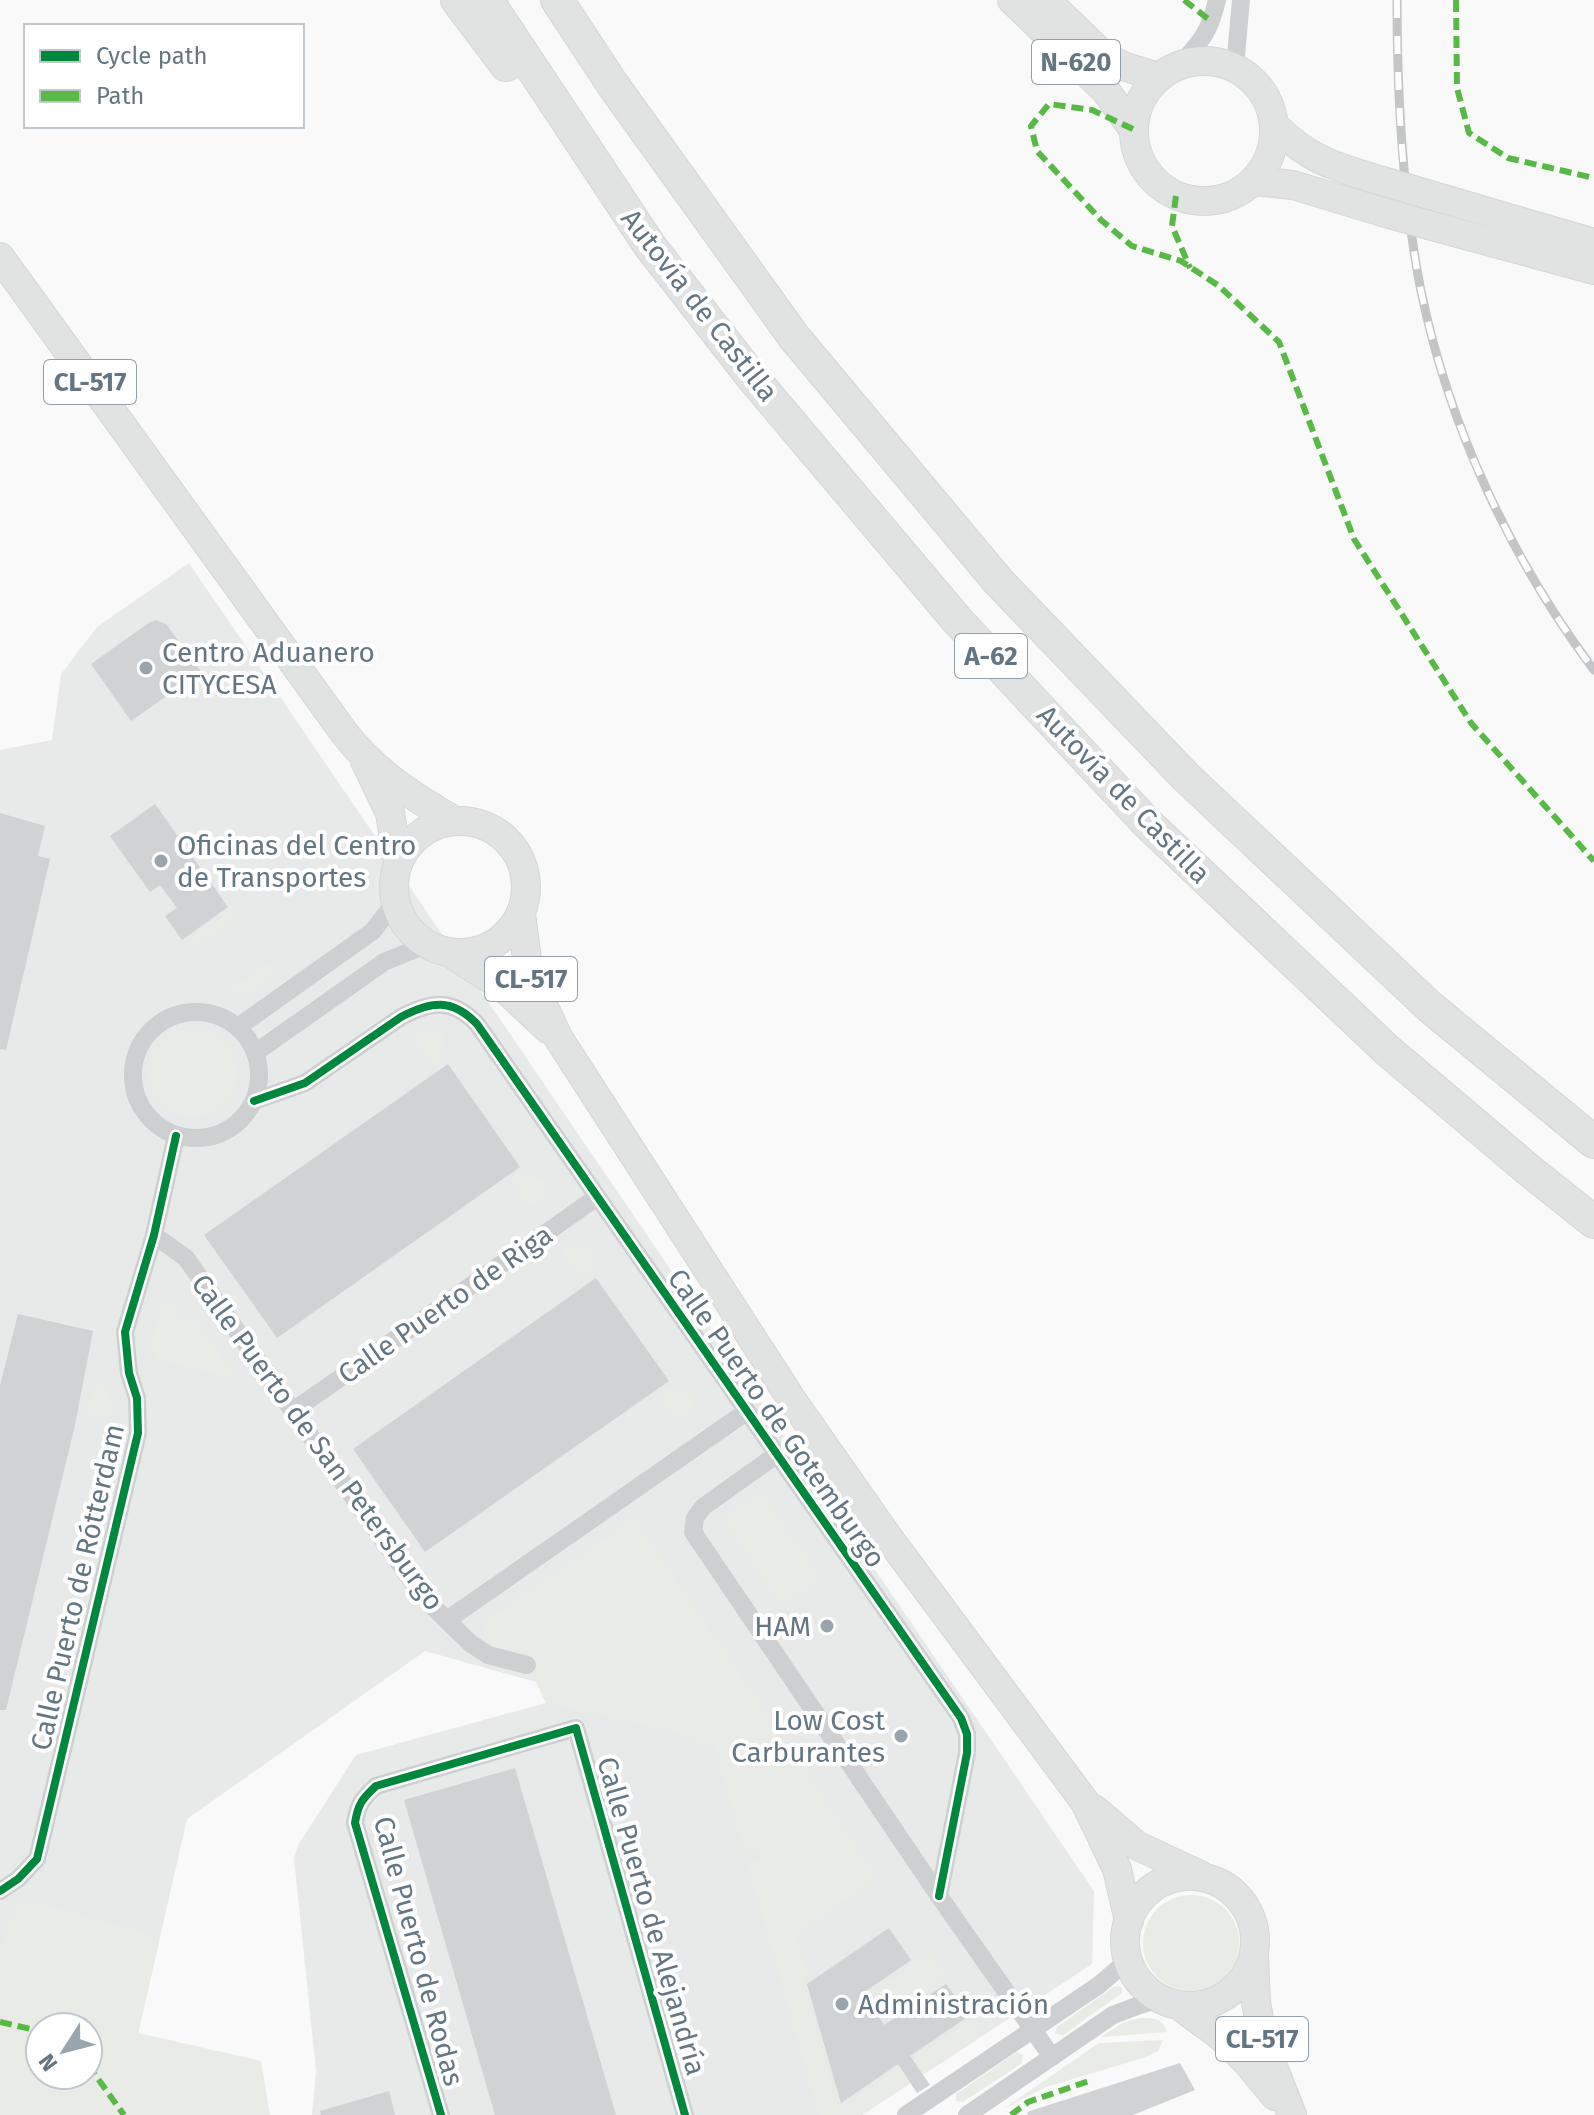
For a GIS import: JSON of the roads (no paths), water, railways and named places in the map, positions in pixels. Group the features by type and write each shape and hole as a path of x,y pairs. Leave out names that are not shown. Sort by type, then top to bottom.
{"highway":[{"path":"457,0 522,87 650,246"},
{"name":"Autovía de Castilla","path":"487,0 650,246 752,377 957,620 1147,823 1387,1050 1594,1222"},
{"name":"Autovía de Castilla","path":"557,0 613,85 794,337 998,581 1186,777 1430,1007 1594,1142"}],"main road":[{"name":"N-620","path":"1012,0 1106,91 1133,129"},
{"name":"N-620","path":"1046,0 1104,56 1123,66 1170,70 1208,60 1235,67"},
{"path":"1235,67 1269,103 1274,125 1273,145 1266,165 1254,181"},
{"name":"N-620","path":"1170,70 1148,88 1140,100 1133,129 1136,150 1144,169 1158,185 1176,196 1196,202 1217,201 1237,194 1254,181"},
{"path":"1274,125 1303,151 1327,163 1594,243"},
{"path":"1254,181 1293,185 1594,270"},
{"name":"CL-517","path":"0,257 363,757 390,813 398,862 394,882 395,902 406,926 504,988 559,1039"},
{"name":"CL-517","path":"363,757 415,797 455,821 482,825 505,839 521,860 526,887 521,913 529,975 559,1039 792,1400 888,1537 1085,1802 1117,1869 1129,1921 1124,1937 1127,1961 1140,1983 1228,2043 1292,2115"},
{"path":"398,862 422,834 432,827 455,821"},
{"name":"CL-517","path":"439,949 480,951 505,937 521,913"},
{"name":"CL-517","path":"1085,1802 1136,1845 1224,1885 1240,1898 1251,1917 1256,1937 1256,2002 1263,2041 1292,2115"},
{"path":"1129,1921 1143,1895 1161,1882 1182,1876 1205,1877"},
{"name":"CL-517","path":"1170,2003 1205,2006 1227,1996 1244,1980 1254,1958"}],"street":[{"path":"1170,70 1203,39 1212,22 1217,0"},
{"path":"1235,67 1241,0"},
{"path":"238,1027 373,931 395,902"},
{"path":"255,1053 384,962 439,949"},
{"name":"Calle Puerto de Gotemburgo","path":"254,1101 305,1083 418,1008 445,1004 468,1014 477,1024 961,1718 967,1734 967,1753 939,1896"},
{"path":"196,1011 219,1015 238,1027 255,1053 259,1085 254,1101 241,1121 222,1134 199,1139 176,1136 158,1127 142,1110 133,1089 132,1066 139,1044 154,1026 173,1015 196,1011"},
{"name":"Calle Puerto de Rótterdam","path":"0,1891 18,1879 37,1859 136,1444 137,1398 129,1373 125,1332 154,1235 176,1136"},
{"name":"Calle Puerto de Riga","path":"293,1411 597,1197"},
{"name":"Calle Puerto de San Petersburgo","path":"154,1235 186,1258 423,1597 470,1643 488,1655 527,1665"},
{"path":"447,1620 746,1412"},
{"name":"Calle Puerto de Gotemburgo","path":"776,1455 703,1507 695,1518 693,1532 1052,2057"},
{"name":"Calle Puerto de Rodas","path":"441,2115 355,1823 362,1799 376,1786 397,1778 576,1728"},
{"name":"Calle Puerto de Alejandría","path":"576,1728 685,2115"},
{"path":"906,2115 1099,1985 1127,1961"},
{"path":"967,2115 1113,2015 1137,2006 1170,2003"}],"railway":[{"path":"1397,0 1405,182 1421,291 1433,342 1466,441 1510,537 1536,583 1594,670"}],"place":[{"name":"Centro Aduanero CITYCESA","path":"146,668"},
{"name":"Oficinas del Centro de Transportes","path":"161,861"},
{"name":"HAM","path":"827,1626"},
{"name":"Low Cost Carburantes","path":"901,1736"},
{"name":"Administración","path":"842,2004"}]}
